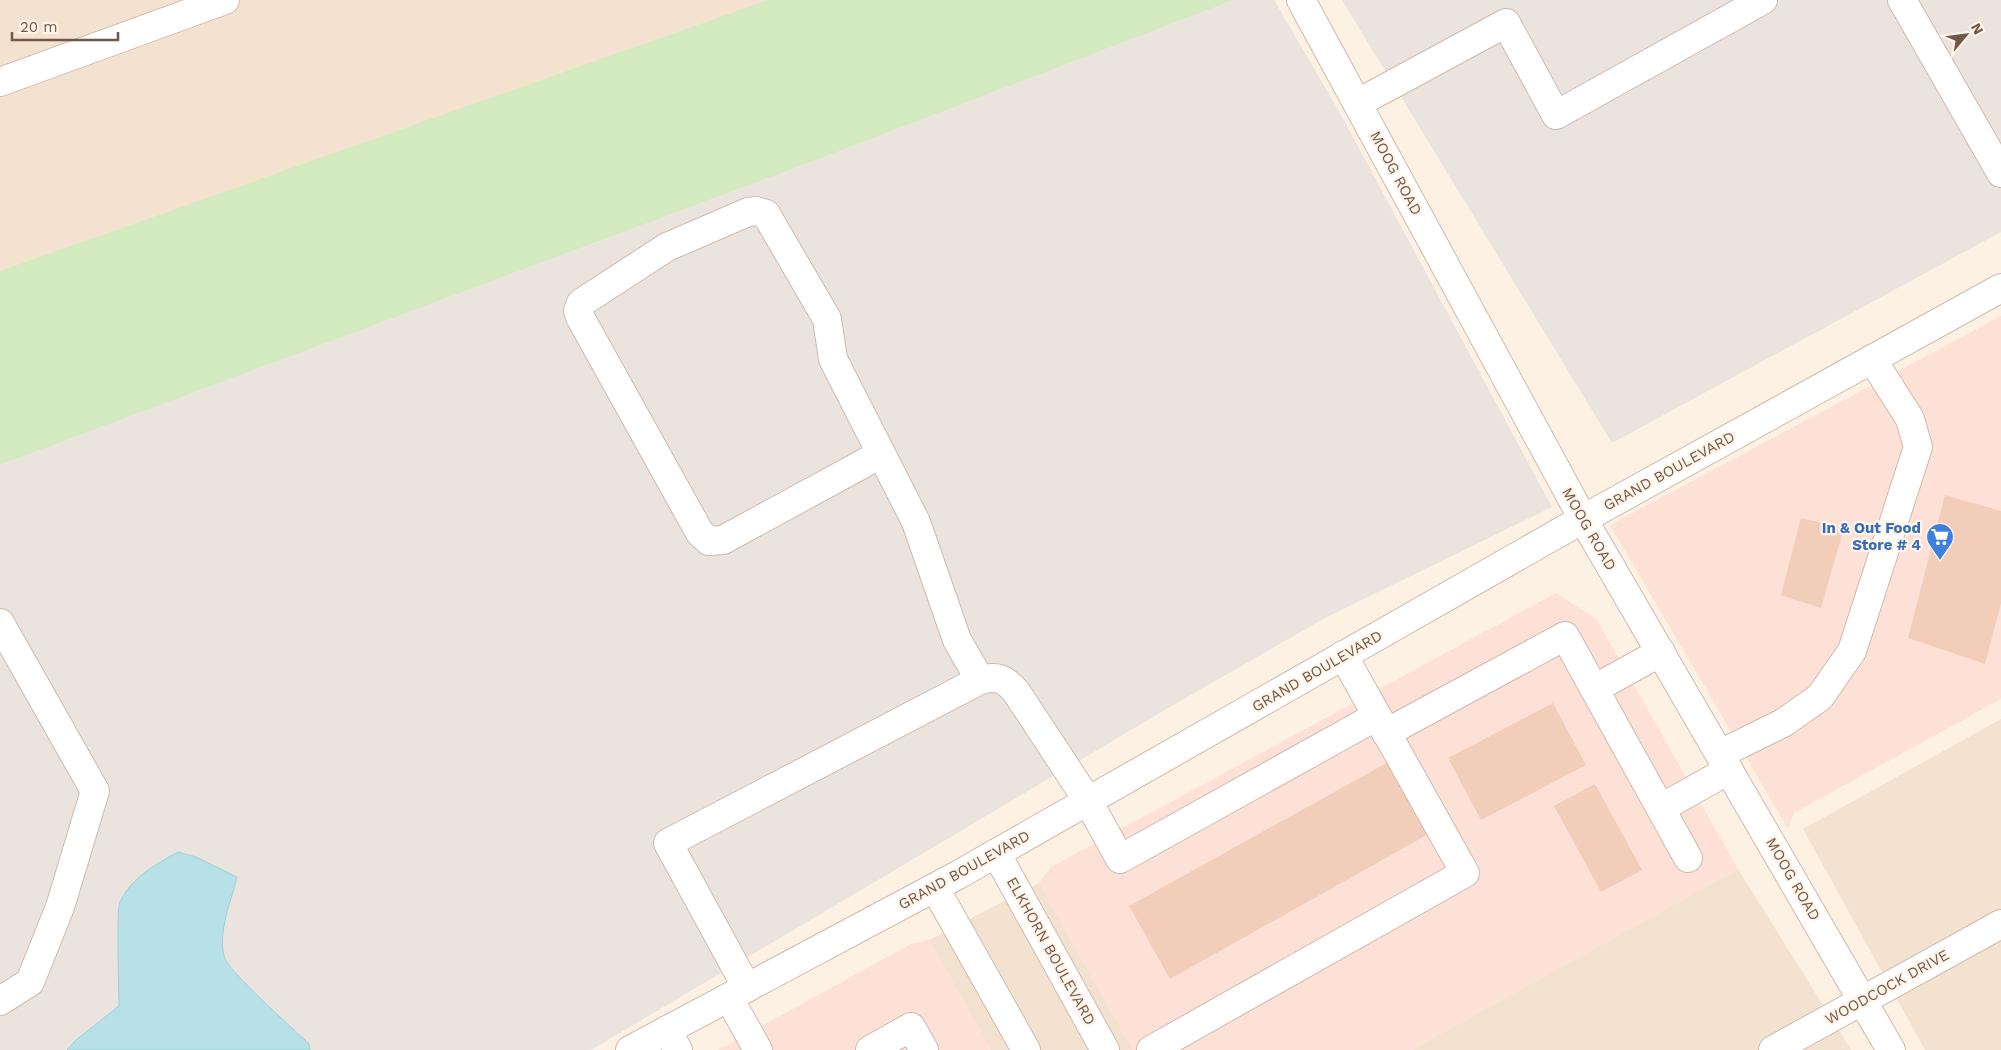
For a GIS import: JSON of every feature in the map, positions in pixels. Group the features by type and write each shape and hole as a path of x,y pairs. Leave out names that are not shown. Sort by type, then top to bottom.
{"street":[{"path":"0,82 226,0"},
{"name":"MOOG ROAD","path":"1301,0 1583,519 1864,1000 1891,1050"},
{"path":"1358,103 1506,23 1556,115 1763,0"},
{"path":"1902,0 2001,173"},
{"path":"881,454 723,540 709,541 704,539 580,317 579,307 581,303 667,247 748,212 762,212 771,221 827,319 833,358 916,522 957,640 980,680"},
{"name":"GRAND BOULEVARD","path":"630,1050 672,1040 738,992 935,888 1583,519 2001,288"},
{"path":"1661,808 1820,698 1852,651 1918,447 1910,419 1872,359"},
{"path":"0,623 95,792 60,907 30,982 0,1000"},
{"path":"758,1050 738,992 668,843 980,680 996,678 1010,684 1088,801 1120,859 1382,725 1565,636 1688,858"},
{"path":"1594,689 1661,652"},
{"path":"1152,1050 1466,873 1343,655"},
{"name":"ELKHORN BOULEVARD","path":"996,853 1105,1050"},
{"path":"935,888 1026,1050"},
{"name":"WOODCOCK DRIVE","path":"1773,1050 2001,924"},
{"path":"870,1050 911,1027 924,1050"}],"shaded area":[{"path":"0,0 779,0 0,283"},
{"path":"1234,0 1274,0 1340,113 1552,507 1325,618 1168,708 591,1050 0,1050 0,465 803,165"},
{"path":"1342,0 2001,0 2001,232 1612,443"},
{"path":"2001,316 2001,699 1794,813 1788,829 1610,525"},
{"path":"1556,593 1597,620 1738,869 1411,1050 1133,1050 1039,883 1051,867"},
{"path":"2001,719 2001,1050 1925,1050 1803,829"},
{"path":"1738,869 1851,1050 1411,1050"},
{"path":"1039,883 1133,1050 991,1050 929,940"},
{"path":"929,940 991,1050 718,1050 911,944"}],"green space":[{"path":"768,0 1234,0 803,165 0,465 0,271"}],"water":[{"path":"178,852 196,857 237,877 224,927 224,956 228,964 249,987 309,1044 310,1050 67,1050 76,1040 119,1006 118,920 120,902 125,893 145,872"}],"building":[{"path":"1945,495 2001,511 2001,603 1985,664 1908,638"},
{"path":"1801,518 1844,528 1821,608 1781,595"},
{"path":"1553,703 1586,765 1481,820 1448,758"},
{"path":"1392,760 1432,832 1170,979 1129,906"},
{"path":"1595,784 1642,870 1601,892 1554,806"}],"place":[{"name":"In & Out Food Store # 4","path":"1940,561"}]}
